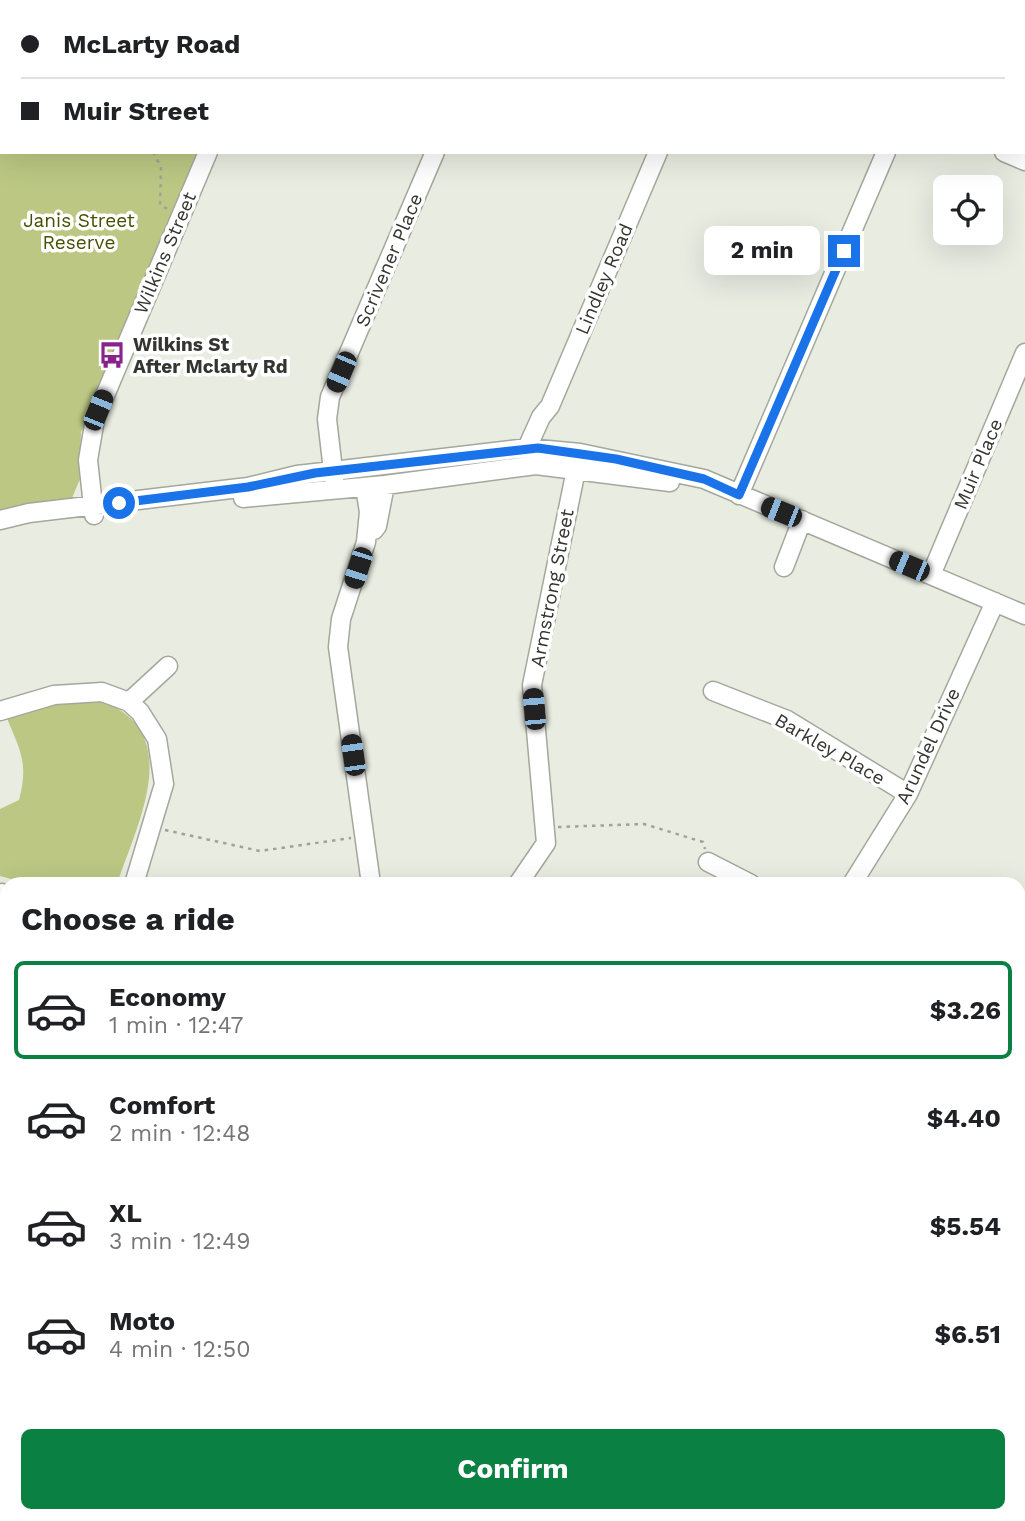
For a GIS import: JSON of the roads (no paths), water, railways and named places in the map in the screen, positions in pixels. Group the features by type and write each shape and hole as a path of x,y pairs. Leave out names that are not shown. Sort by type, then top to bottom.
{"street":[{"name":"Wilkins Street","path":"93,511 88,460 95,419 207,154"},
{"name":"Scrivener Place","path":"335,490 327,419 330,397 434,154"},
{"name":"Lindley Road","path":"537,452 541,417 550,406 657,154"},
{"path":"739,495 886,154"},
{"path":"1009,154 1025,161"},
{"name":"Muir Place","path":"931,575 1025,353"},
{"path":"0,520 29,513 93,511 375,486 537,452"},
{"path":"0,528 248,487 297,475 537,452 578,461 704,479 1025,615"},
{"name":"Armstrong Street","path":"523,877 546,843 532,685 578,461"},
{"path":"370,877 338,647 341,619 366,542 377,526 374,466"},
{"path":"784,567 802,520"},
{"name":"Arundel Drive","path":"856,877 908,794 995,602"},
{"path":"129,702 168,666"},
{"name":"Barkley Place","path":"713,691 787,720 908,794"},
{"path":"0,711 54,695 102,692 129,702 140,712 157,740 164,784 136,877"},
{"path":"708,862 737,877"}],"place":[{"name":"Wilkins St After Mclarty Rd","path":"112,355"}],"park label":[{"name":"Janis Street Reserve","path":"79,231"}]}
